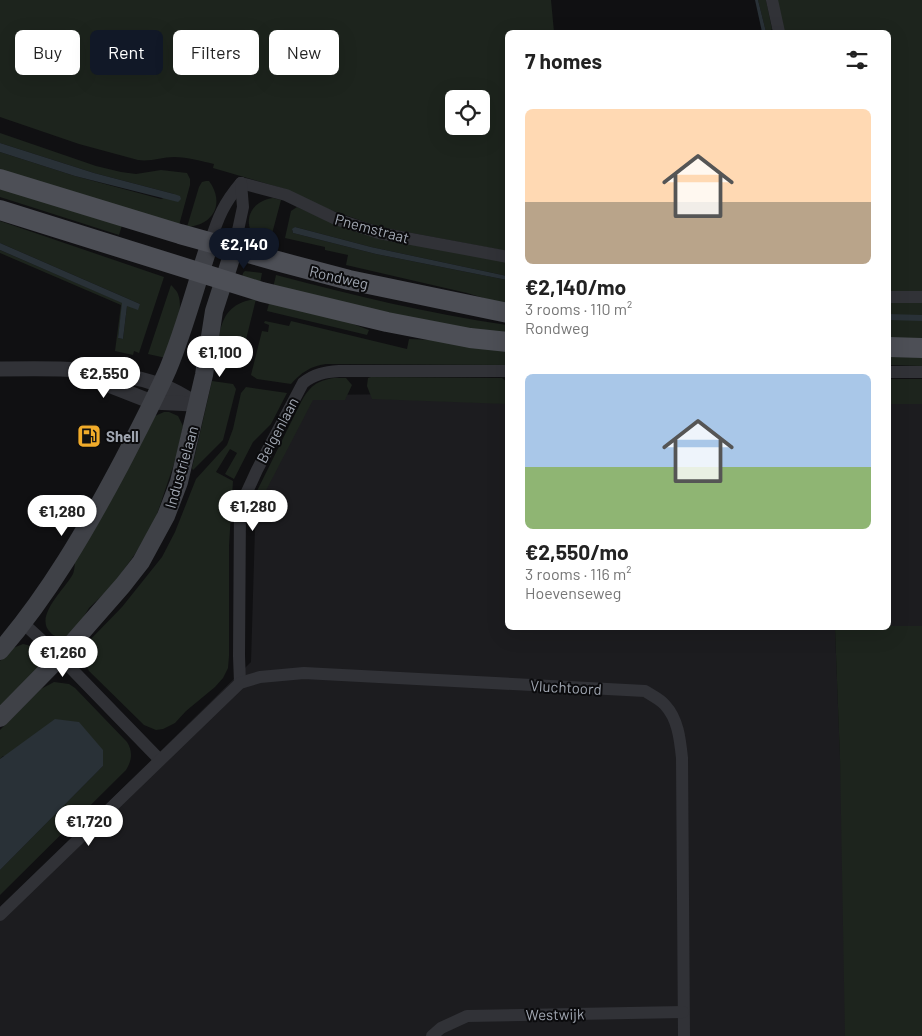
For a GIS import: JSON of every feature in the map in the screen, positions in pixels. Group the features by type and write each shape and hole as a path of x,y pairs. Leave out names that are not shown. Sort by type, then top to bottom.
{"main road":[{"name":"Rondweg","path":"0,179 234,250 349,280 505,312"},
{"path":"0,210 262,292 387,322 470,338 505,342"},
{"path":"0,651 24,624 44,596 93,517 161,385 210,243"},
{"name":"Industrielaan","path":"0,718 60,657 141,562 166,516 180,482 198,404 214,311 234,250"},
{"path":"891,347 922,348"}],"street":[{"path":"772,0 779,30"},
{"path":"210,243 217,220 227,199 241,183"},
{"path":"234,250 243,207 241,183"},
{"name":"Pnemstraat","path":"241,183 286,195 336,219 379,233 505,256"},
{"path":"891,296 922,297"},
{"path":"0,369 99,371 161,385 198,404"},
{"path":"65,369 152,402 198,404"},
{"name":"Belgenlaan","path":"240,682 240,507 253,476 303,383 308,378 321,373 339,371 505,371"},
{"path":"891,372 922,372"},
{"path":"24,624 60,657 160,759"},
{"name":"Vluchtoord","path":"0,915 240,682 260,676 304,672 645,691 664,704 673,718 679,735 682,758 684,1036"},
{"name":"Westwijk","path":"432,1036 441,1028 468,1016 684,1012"}],"shaded area":[{"path":"0,0 551,0 554,30 505,30 505,251 380,227 330,210 285,189 213,168 214,164 194,159 170,157 138,160 79,144 0,117"},
{"path":"755,0 758,0 766,30 762,30"},
{"path":"758,0 766,0 772,29 766,30"},
{"path":"771,0 922,0 922,339 891,338 891,30 778,30"},
{"path":"0,133 96,166 121,172 136,174 161,170 187,173 190,185 178,229 0,172 0,152 75,176 161,199 174,194 94,173 0,143"},
{"path":"0,143 94,173 174,194 180,196 181,199 178,202 75,176 0,152"},
{"path":"209,181 214,189 216,205 214,212 204,222 187,227 199,187 202,182"},
{"path":"0,183 123,222 119,235 0,197"},
{"path":"273,198 281,200 269,245 260,241 253,234 249,220 251,212 256,206 263,201"},
{"path":"297,207 313,214 505,261 505,276 371,247 295,227 292,230 293,233 376,254 505,280 505,304 467,293 346,265 348,255 325,250 325,247 285,238 291,211"},
{"path":"0,221 164,277 139,353 134,351 133,355 115,351 121,305 0,253 0,250 123,303 118,338 123,339 127,306 140,304 0,243"},
{"path":"295,227 371,247 505,276 505,280 376,254 293,233 292,229"},
{"path":"0,243 140,304 138,310 127,306 123,339 118,338 122,303 0,250"},
{"path":"245,271 262,273 260,284 242,278"},
{"path":"276,275 420,310 505,325 505,337 462,332 273,288"},
{"path":"171,285 178,294 180,309 179,318 166,358 148,354"},
{"path":"256,299 240,364 235,363 231,368 226,369 215,367 222,323 233,307"},
{"path":"270,300 313,309 369,330 367,335 267,311"},
{"path":"891,314 922,315 922,321 891,320"},
{"path":"265,321 289,326 291,321 407,349 409,339 458,341 505,347 505,365 326,364 315,366 306,371 291,384 257,379 251,375 262,331 268,332 269,325 264,323"},
{"path":"891,357 922,357 922,366 891,365"},
{"path":"334,378 346,378 352,385 345,400 313,400 259,504 251,503 304,396 318,383"},
{"path":"368,378 502,378 505,380 505,404 372,399 367,386"},
{"path":"891,379 922,379 922,404 891,404"},
{"path":"212,381 233,384 236,389 223,440 193,470 192,468"},
{"path":"246,387 287,393 271,424 253,442 234,479 225,474 237,453 230,449 216,472 233,481 229,546 228,668 223,678 215,687 186,711 175,723 156,730 144,725 89,671 84,654 87,643 122,607 162,557 175,532 196,479 227,445 233,429 241,393"},
{"path":"891,389 922,389 922,627 891,627"},
{"path":"505,393 505,630 835,630 851,1036 0,1036 0,909 251,662 256,494 311,395"},
{"path":"164,412 178,416 183,426 176,458 155,520 135,554 113,585 89,608 76,629 68,637 56,636 46,626 46,618 52,603 73,574 75,555 155,416"},
{"path":"891,626 922,626 922,1036 845,1036 840,759 835,630 891,630"},
{"path":"23,644 37,651 40,658 40,667 0,709 0,661 13,648"},
{"path":"54,682 69,684 75,688 127,742 131,753 130,763 126,770 0,895 0,870 103,766 3,756 0,759 0,730 41,689"},
{"path":"55,719 79,722 103,750 103,766 0,870 0,759"}],"place":[{"name":"Shell","path":"89,436"}]}
